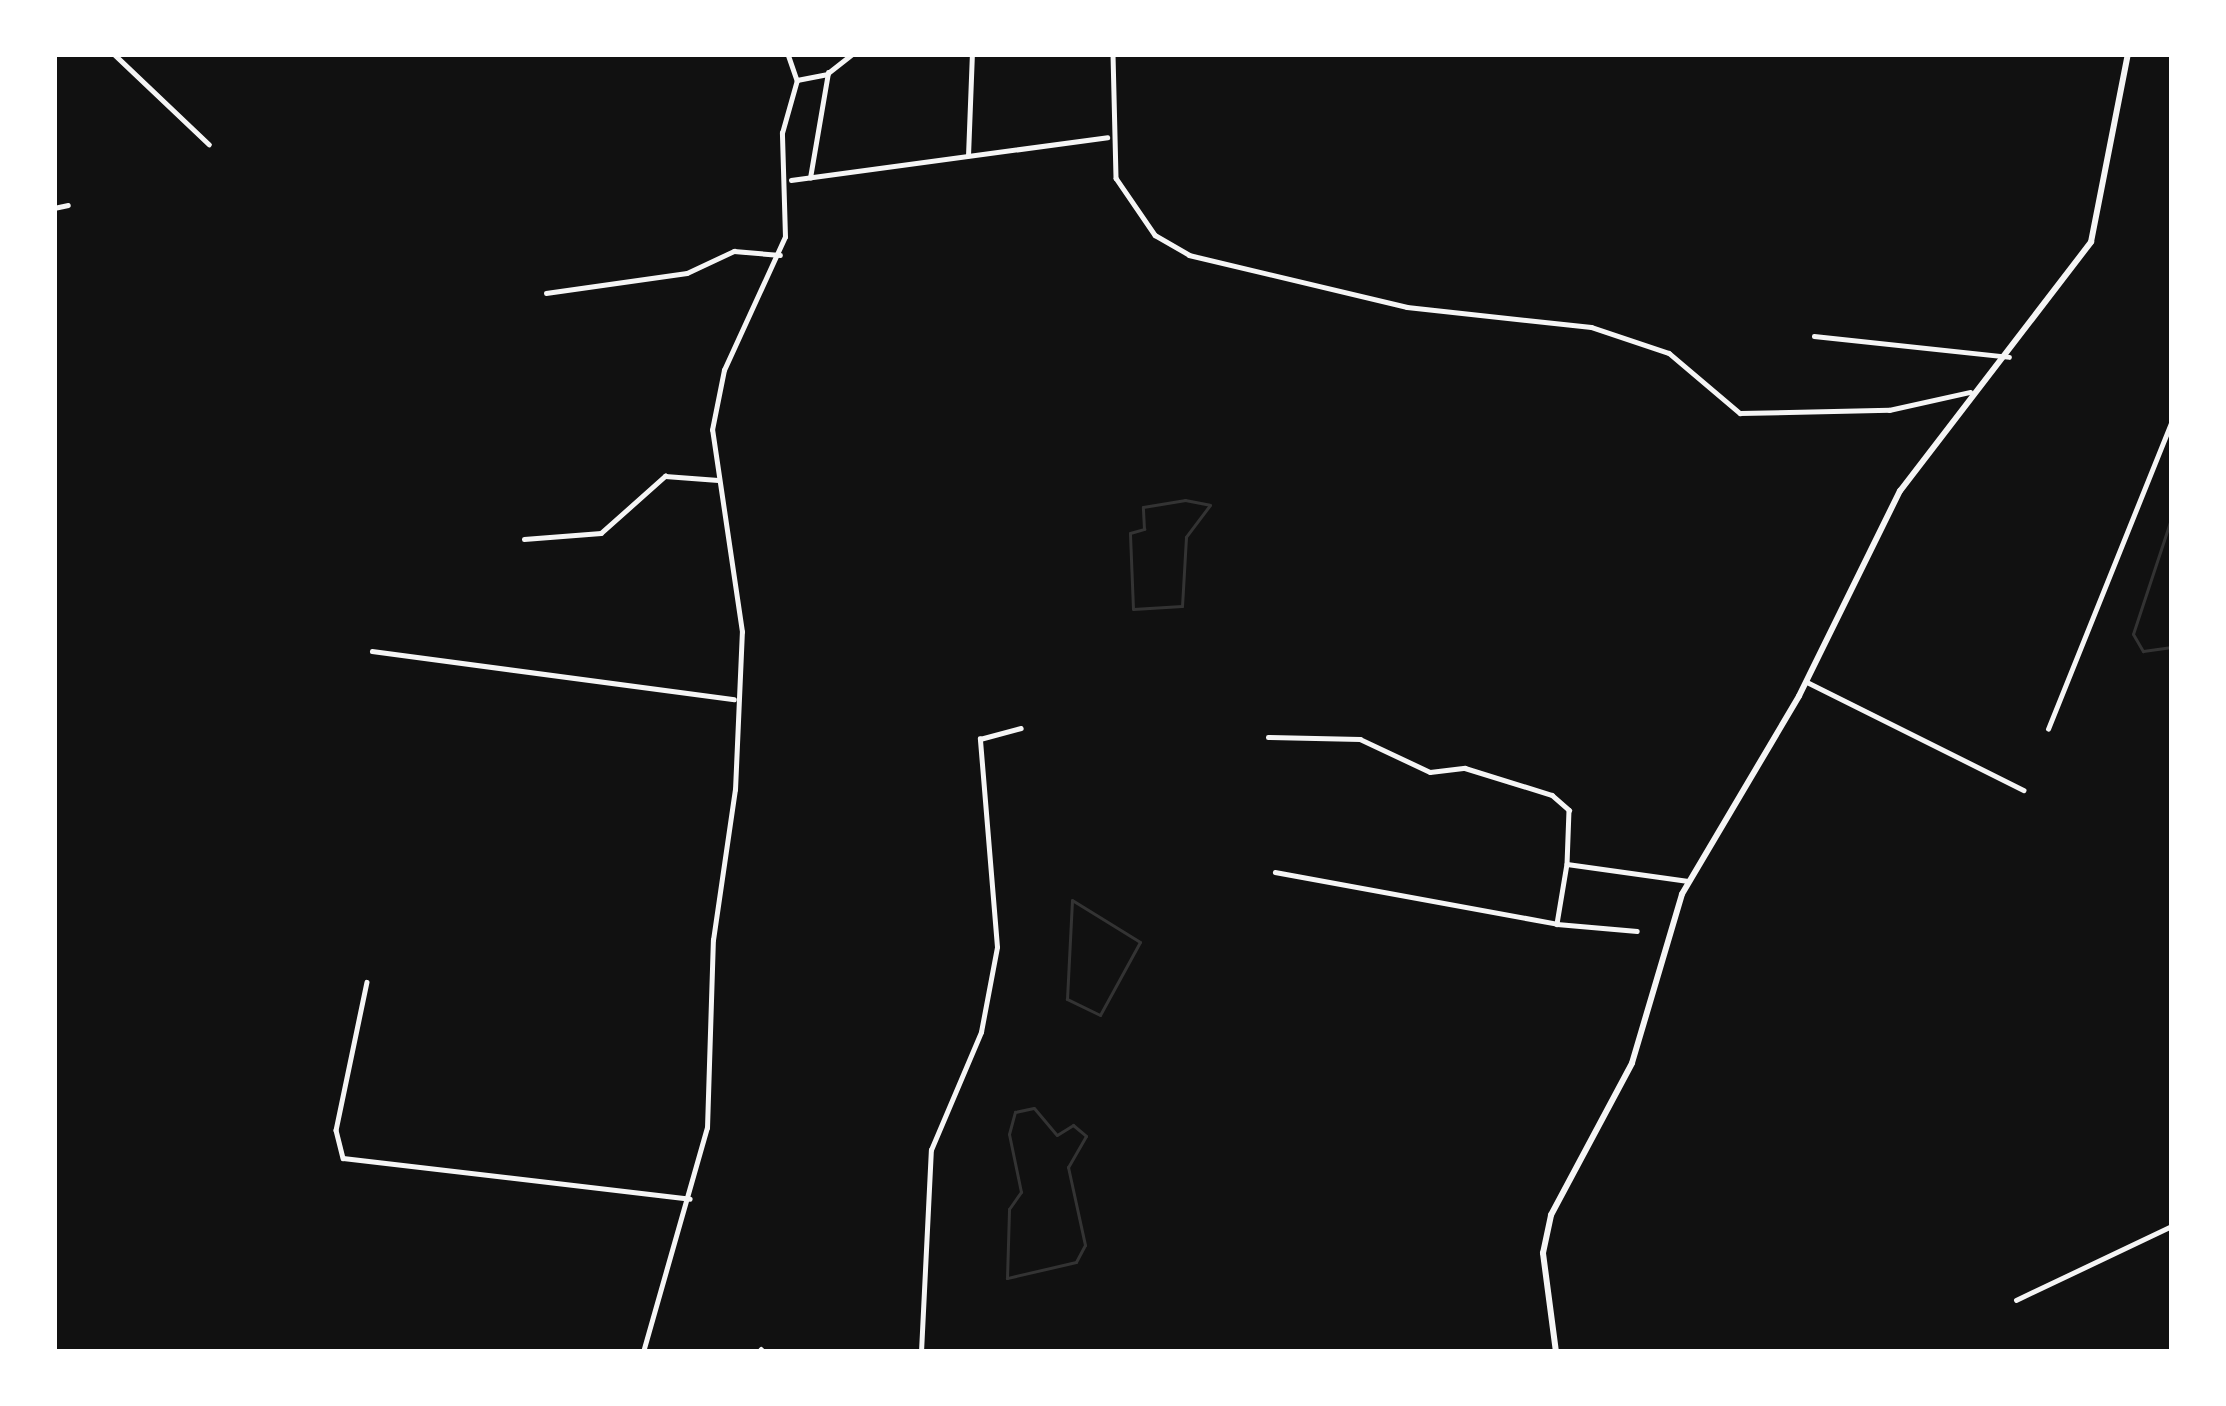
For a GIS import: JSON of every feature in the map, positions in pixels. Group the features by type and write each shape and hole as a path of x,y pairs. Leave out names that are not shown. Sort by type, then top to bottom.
{"street":[{"path":"114,54 209,144"},
{"path":"262,54 318,54"},
{"path":"643,1352 690,1199 710,1108 742,632 718,481 719,385 780,255 791,180 782,133 797,80 788,54"},
{"path":"797,80 828,74 852,54"},
{"path":"968,156 972,54"},
{"path":"1112,54 1109,136 1116,178 1142,220 1223,268 1407,308 1591,327 1669,353 1740,413 1889,410 1970,392"},
{"path":"1556,1352 1544,1274 1551,1215 1632,1063 1688,880 1807,682 1866,548 1970,392 2009,357 2098,227 2128,54"},
{"path":"810,178 828,74"},
{"path":"791,180 1109,136"},
{"path":"54,208 68,205"},
{"path":"546,293 686,273 734,251 780,255"},
{"path":"1814,336 2009,357"},
{"path":"2048,729 2172,421"},
{"path":"524,539 601,533 654,479 718,481"},
{"path":"372,651 734,699"},
{"path":"1807,682 2024,790"},
{"path":"921,1352 932,1150 981,1032 997,947 980,739 1021,728"},
{"path":"1268,736 1369,741 1430,772 1465,768 1560,797 1567,864 1557,924"},
{"path":"1567,864 1688,880"},
{"path":"1275,872 1557,924 1637,932"},
{"path":"367,982 336,1130 343,1158 690,1199"},
{"path":"2016,1300 2172,1226"}],"waterway":[{"path":"1185,500 1210,505 1186,537 1182,606 1133,609 1130,533 1144,529 1143,507 1185,500"},
{"path":"2172,516 2133,634 2143,651 2172,647"},
{"path":"1072,900 1140,942 1100,1015 1067,999 1072,900"},
{"path":"1034,1108 1057,1135 1073,1125 1086,1136 1068,1167 1085,1245 1076,1262 1007,1278 1009,1209 1021,1192 1009,1134 1015,1112 1034,1108"}]}
